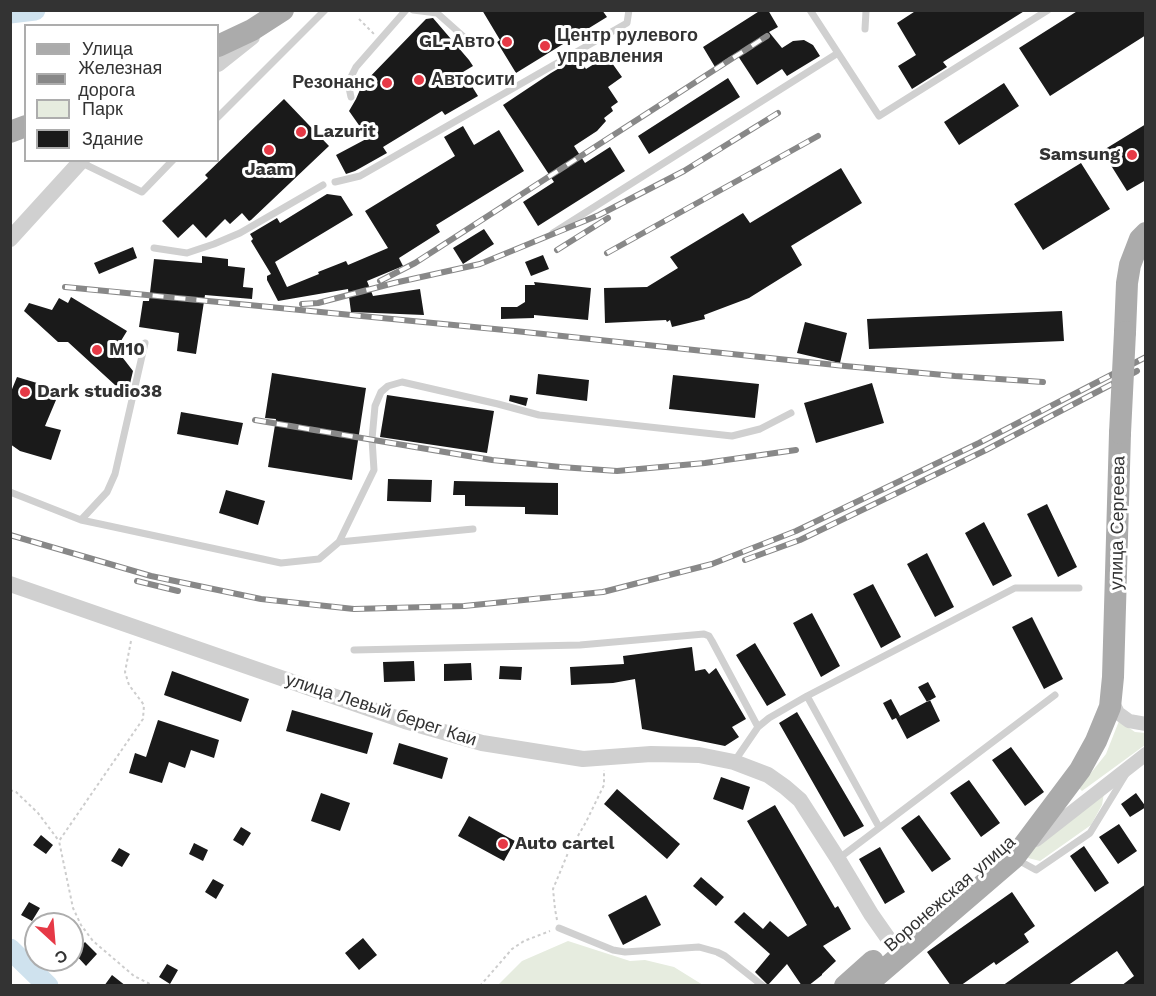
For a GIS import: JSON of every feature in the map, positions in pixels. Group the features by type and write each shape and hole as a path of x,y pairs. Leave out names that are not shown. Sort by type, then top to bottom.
{"main road":[{"path":"219,46 252,30 279,13"},
{"name":"улица Сергеева","path":"1055,802 1080,770 1096,741 1110,707 1115,632 1120,433 1127,283 1130,265 1140,239 1146,233"},
{"name":"Воронежская улица","path":"845,986 1014,858 1055,802"},
{"name":"Воронежская улица","path":"874,981 897,948 1055,802"}],"street":[{"path":"219,63 279,13"},
{"path":"10,239 80,162"},
{"name":"улица Левый берег Каи","path":"10,584 405,721 482,743 583,759 651,754 699,755 734,762 768,775 800,800 871,914 897,948"},
{"path":"1111,698 1118,713 1129,721 1146,724"},
{"path":"1014,858 1146,754"},
{"path":"1055,802 1092,796"}],"lane":[{"path":"219,116 325,10"},
{"path":"351,97 348,83 356,67 406,10"},
{"path":"413,10 437,13 473,45 484,38"},
{"path":"334,182 360,176 627,23 629,10"},
{"path":"810,10 879,116 1048,10"},
{"path":"865,29 867,10"},
{"path":"553,233 838,53"},
{"path":"83,162 141,192 171,162"},
{"path":"154,248 187,254 214,244 240,233 323,185"},
{"path":"81,519 107,492 116,474 145,343"},
{"path":"10,492 81,519 281,563 319,559 339,542 374,470 372,440 375,406 381,392 388,386 402,382 539,416 732,436 760,429 791,413"},
{"path":"339,542 473,529"},
{"path":"734,762 758,727 769,718 1015,588 1079,588"},
{"path":"354,650 580,645 704,634 712,641 758,727"},
{"path":"838,859 1054,694"},
{"path":"807,696 879,827"},
{"path":"1014,858 1036,870 1090,832 1131,766"},
{"path":"559,928 614,950 625,952 699,947 717,952 763,986"}],"path":[{"path":"358,19 380,40"},
{"path":"60,841 143,719 144,705 129,685 125,672 134,627"},
{"path":"480,986 512,949 524,941 559,928 554,889 568,853 604,785 604,758"},
{"path":"10,790 16,792 38,813 60,841 73,908 81,925 93,941 134,976 154,986"}],"green space":[{"path":"1119,721 1135,732 1145,733 1145,745 1082,791 1079,788 1106,754"},
{"path":"1104,793 1102,805 1091,825 1040,861 1028,858 1032,848"},
{"path":"568,941 630,961 645,960 674,967 703,985 498,985 522,961"}],"building":[{"path":"482,10 602,10 607,17 516,73 497,42 500,40"},
{"path":"761,10 768,10 778,27 769,32 782,48 793,41 804,40 813,45 820,56 787,76 782,69 757,85 736,53 715,67 703,47"},
{"path":"917,10 1026,10 943,62 947,67 912,89 898,66 916,55 897,23"},
{"path":"1079,10 1146,10 1146,35 1050,96 1019,48"},
{"name":"Автосити","path":"433,18 473,66 463,72 478,96 445,115 442,111 383,147 387,153 346,174 336,155 368,138 349,111 362,85 426,19"},
{"path":"607,56 622,77 608,87 618,102 611,107 613,111 604,118 606,121 597,131 574,146 585,163 610,147 625,171 538,226 523,202 554,182 503,105 578,57 586,69"},
{"path":"728,78 740,97 649,154 638,136"},
{"path":"1004,83 1019,106 959,145 944,122"},
{"path":"284,99 329,146 251,220 249,221 242,213 230,224 225,219 206,238 193,224 178,238 162,221 208,178 205,175"},
{"path":"1146,124 1146,180 1127,191 1102,151"},
{"path":"463,126 474,145 499,130 524,171 436,225 440,232 399,258 403,266 367,281 373,296 420,289 424,315 351,312 348,289 278,301 267,280 267,276 271,274 251,241 253,239 250,234 277,218 280,223 327,194 341,196 353,215 275,262 287,287 346,261 348,265 388,248 365,211 455,156 444,137"},
{"path":"1081,163 1110,209 1043,250 1014,204"},
{"path":"841,168 862,203 791,246 802,265 749,298 704,315 705,319 672,327 670,320 667,322 666,320 605,323 604,288 647,287 678,268 670,257 743,213 750,223"},
{"path":"484,229 494,244 463,264 453,248"},
{"path":"133,247 137,258 99,274 94,263"},
{"path":"543,255 549,269 531,276 525,262"},
{"path":"202,256 228,259 228,266 245,268 243,287 253,288 252,299 205,295 196,354 177,351 179,333 139,327 143,301 149,301 154,259 202,263"},
{"path":"534,282 591,288 588,320 534,315 534,318 501,319 501,307 517,307 525,302 525,285 535,285"},
{"name":"M10","path":"71,297 127,331 116,349 133,371 127,396 68,342 58,342 24,311 29,303 52,310 59,298 68,303"},
{"path":"1062,311 1064,341 869,349 867,319"},
{"path":"805,322 847,333 840,363 797,353"},
{"path":"272,373 366,388 352,480 268,467 276,419 265,418"},
{"path":"538,374 589,380 587,401 536,394"},
{"path":"673,375 759,384 755,418 669,409"},
{"path":"17,377 37,383 36,392 56,400 45,426 61,430 51,460 20,451 10,444 10,394"},
{"path":"872,383 884,423 816,443 804,403"},
{"path":"387,395 494,411 487,453 380,437"},
{"path":"510,395 528,398 526,406 509,401"},
{"path":"181,412 243,423 238,445 177,434"},
{"path":"388,479 432,480 431,502 387,501"},
{"path":"454,481 558,483 558,515 525,514 525,507 465,506 465,495 453,495"},
{"path":"226,490 265,501 258,525 219,513"},
{"path":"1047,504 1077,567 1058,577 1027,514"},
{"path":"984,522 1012,576 993,586 965,533"},
{"path":"927,553 954,607 935,617 907,564"},
{"path":"873,584 901,637 881,648 853,594"},
{"path":"812,613 840,666 821,677 793,623"},
{"path":"1032,617 1063,679 1044,689 1012,627"},
{"path":"755,643 786,695 767,706 736,655"},
{"path":"692,647 695,671 705,669 709,674 716,668 746,719 732,727 739,737 725,746 642,729 635,679 613,683 571,685 570,667 624,664 623,656"},
{"path":"414,661 415,681 384,682 383,662"},
{"path":"471,663 472,680 444,681 444,664"},
{"path":"500,666 522,667 521,680 499,679"},
{"path":"172,671 249,699 241,722 164,695"},
{"path":"928,682 936,697 927,702 918,687"},
{"path":"891,699 900,716 892,720 883,703"},
{"path":"930,700 940,721 907,739 896,718"},
{"path":"292,710 373,733 367,754 286,731"},
{"path":"797,712 864,826 844,837 779,723"},
{"path":"158,720 219,740 214,758 191,750 185,768 169,762 162,783 129,773 135,753 146,757"},
{"path":"399,743 448,758 442,779 393,764"},
{"path":"1011,747 1044,792 1025,806 992,760"},
{"path":"721,777 750,787 743,810 713,799"},
{"path":"969,780 1000,823 981,837 950,793"},
{"path":"617,789 680,844 667,859 604,804"},
{"path":"321,793 350,803 340,831 311,821"},
{"path":"1136,793 1146,807 1130,817 1121,804"},
{"path":"775,805 835,908 838,906 851,929 823,946 836,961 808,986 802,986 787,964 768,985 755,972 770,954 734,922 744,912 763,929 770,921 788,937 807,925 747,821"},
{"path":"919,815 951,859 932,872 901,828"},
{"path":"469,816 515,841 504,861 458,836"},
{"path":"1119,824 1137,851 1118,864 1099,837"},
{"path":"241,827 251,833 243,846 233,840"},
{"path":"41,835 53,845 46,854 33,845"},
{"path":"194,843 208,850 203,861 189,854"},
{"path":"1084,846 1109,883 1095,892 1070,856"},
{"path":"880,847 905,892 885,904 859,859"},
{"path":"119,848 130,854 122,867 111,861"},
{"path":"701,877 724,897 716,906 693,886"},
{"path":"213,879 224,885 216,899 205,892"},
{"path":"1146,884 1146,986 1121,986 1134,976 1117,951 1067,986 1002,986"},
{"path":"1012,892 1035,926 1024,934 1029,942 996,965 994,962 960,986 951,986 927,952"},
{"path":"646,895 661,925 623,945 608,915"},
{"path":"29,902 40,908 38,912 24,912 24,917 21,915"},
{"path":"363,938 377,955 359,970 345,953"},
{"path":"84,943 97,954 86,966 84,964"},
{"path":"167,964 178,970 170,984 159,977"},
{"path":"112,975 126,986 104,986"}],"waterway":[{"path":"10,13 35,10"},
{"path":"10,949 48,986"}],"railway":[{"path":"380,281 415,263 767,36"},
{"path":"302,304 318,303 480,264 599,215 684,171 778,113"},
{"path":"607,253 818,136"},
{"path":"557,250 608,218"},
{"path":"65,287 845,366 1043,382"},
{"path":"10,535 151,576 261,599 354,609 464,606 603,592 712,564 796,531 979,443 1146,357"},
{"path":"745,560 800,540 986,450 1137,371"},
{"path":"255,420 492,460 617,471 705,463 796,450"},
{"path":"137,581 178,591"}],"place":[{"name":"GL-Авто","path":"507,42"},
{"name":"Центр рулевого управления","path":"545,46"},
{"name":"Автосити","path":"419,80"},
{"name":"Резонанс","path":"387,83"},
{"name":"Lazurit","path":"301,132"},
{"name":"Jaam","path":"269,150"},
{"name":"Samsung","path":"1132,155"},
{"name":"M10","path":"97,350"},
{"name":"Dark studio38","path":"25,392"},
{"name":"Auto cartel","path":"503,844"}]}
